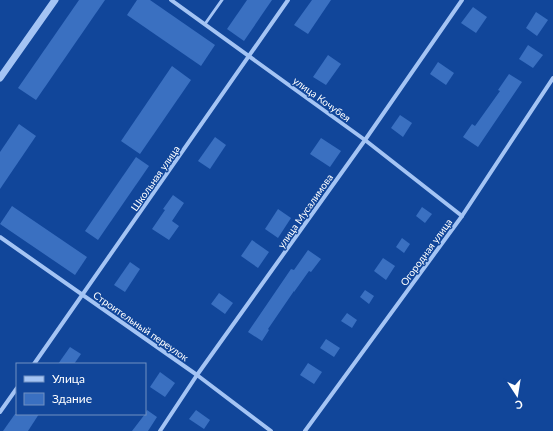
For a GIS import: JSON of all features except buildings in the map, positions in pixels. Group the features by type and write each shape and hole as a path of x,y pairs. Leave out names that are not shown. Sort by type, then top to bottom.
{"street":[{"path":"0,78 55,0"},
{"name":"улица Кочубея","path":"171,0 365,140 462,216"},
{"name":"Школьная улица","path":"35,363 250,57 288,0"},
{"name":"улица Мусалимова","path":"160,431 197,376 365,140 462,0"},
{"name":"Огородная улица","path":"305,431 462,216 553,78"},
{"name":"Строительный переулок","path":"0,237 83,294 271,431"},
{"path":"0,412 16,389"}],"lane":[{"path":"204,24 222,0"}]}
